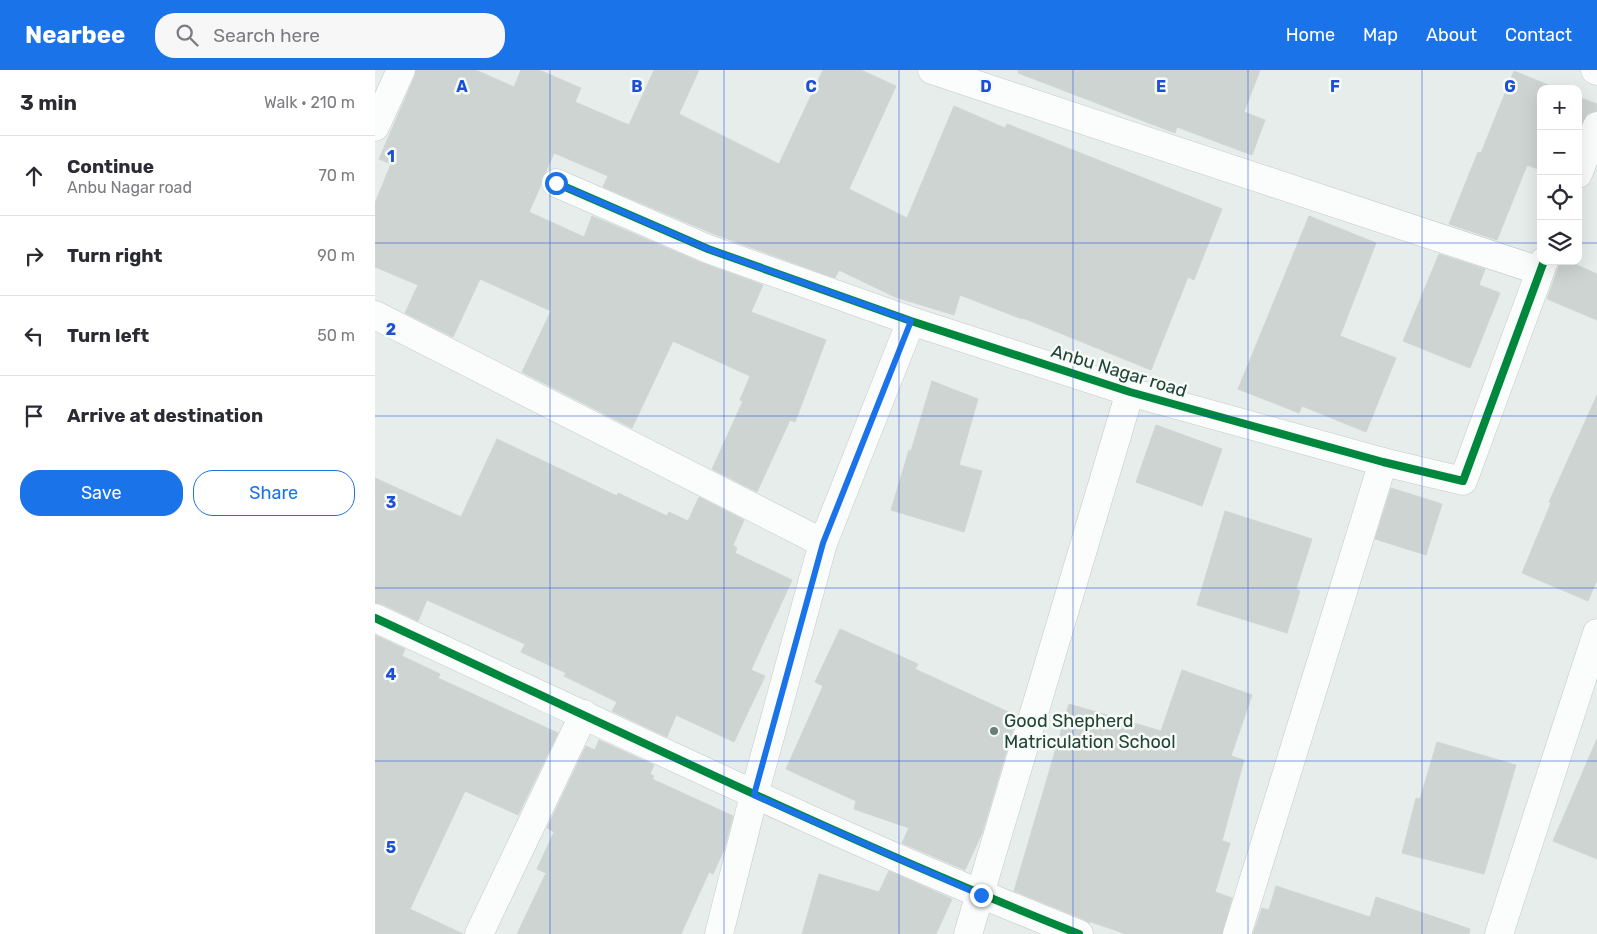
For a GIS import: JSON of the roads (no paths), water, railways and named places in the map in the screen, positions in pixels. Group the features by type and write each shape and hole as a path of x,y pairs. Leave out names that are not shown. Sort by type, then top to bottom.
{"street":[{"path":"375,127 401,70"},
{"path":"932,70 999,81 1542,266"},
{"path":"1582,164 1597,126"},
{"name":"Anbu Nagar road","path":"556,183 708,249 911,321 1130,392 1383,462 1463,481 1542,266"},
{"path":"375,315 823,543"},
{"path":"719,934 754,795 823,543 911,321"},
{"path":"968,934 1130,392"},
{"path":"1237,934 1383,462"},
{"path":"375,618 754,795 981,895 1079,934"},
{"path":"1499,934 1597,633"},
{"path":"479,934 584,714"}],"place":[{"name":"Good Shepherd Matriculation School","path":"994,731"}]}
